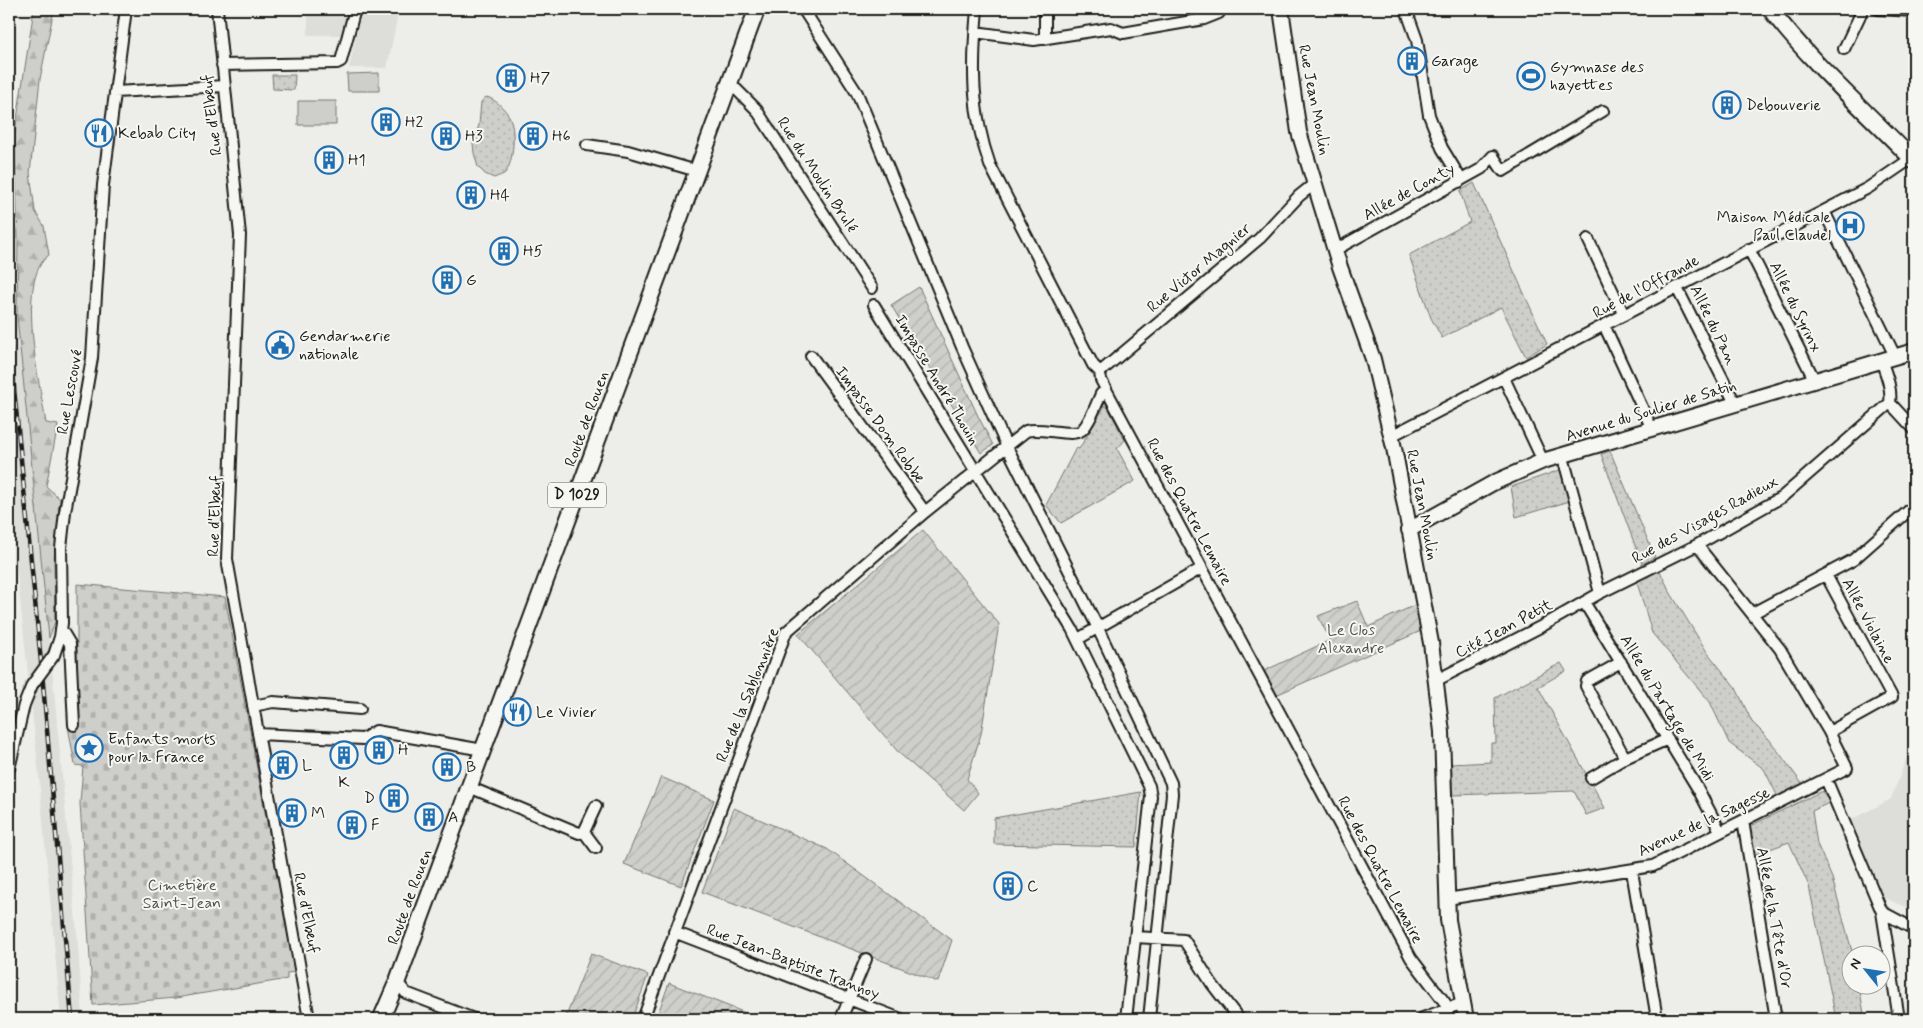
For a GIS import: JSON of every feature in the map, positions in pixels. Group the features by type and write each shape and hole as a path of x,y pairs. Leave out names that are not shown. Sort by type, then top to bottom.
{"main road":[{"name":"Route de Rouen","path":"381,1019 397,982 757,9"},
{"name":"Rue Jean Moulin","path":"1281,9 1299,132 1335,250 1373,359 1391,436 1437,680 1442,732 1447,899 1452,945 1466,1019"},
{"path":"1770,9 1846,94 1913,156"},
{"path":"1780,9 1913,156"},
{"name":"Avenue du Soulier de Satin","path":"1409,530 1493,483 1543,462 1814,379 1914,351"},
{"name":"Route de Rouen","path":"388,1019 397,982"}],"street":[{"name":"Rue Lescouvé","path":"9,769 24,705 32,685 54,655 61,629 62,535 92,358 103,185 126,9"},
{"name":"Rue d'Elbeuf","path":"217,9 240,235 227,559 310,1019"},
{"path":"222,65 337,63 342,58 355,9"},
{"path":"803,9 857,93 962,347 1007,447 1098,628 1170,783 1172,794 1149,1019"},
{"name":"Rue des Quatre Lemaire","path":"977,9 972,70 975,105 982,142 990,166 1093,365 1100,372 1101,380 1411,958 1449,1008"},
{"path":"1045,9 1045,39"},
{"path":"1406,9 1417,40 1429,115 1442,148 1459,176 1459,182"},
{"path":"1844,49 1863,9"},
{"path":"1878,9 1914,11"},
{"path":"975,32 1034,40 1111,28 1123,33 1204,19 1219,13"},
{"name":"Rue du Moulin Brulé","path":"730,83 756,109 872,288"},
{"path":"115,92 224,86"},
{"name":"Allée de Conty","path":"1335,250 1459,182 1488,164 1493,156 1503,171 1603,111"},
{"path":"587,145 628,151 697,172"},
{"name":"Rue de l'Offrande","path":"1391,436 1868,188 1913,156"},
{"name":"Rue Victor Magnier","path":"1100,372 1260,238 1299,196 1314,184"},
{"path":"1824,211 1895,356"},
{"path":"1588,239 1624,315"},
{"name":"Allée du Syrinx","path":"1749,249 1814,379"},
{"name":"Allée du Pan","path":"1677,288 1735,403"},
{"name":"Impasse André Thouin","path":"874,305 1078,639 1149,786 1151,796 1126,1019"},
{"path":"1604,326 1652,429"},
{"name":"Impasse Dom Robbe","path":"811,356 925,512"},
{"path":"1881,360 1888,379 1891,395 1890,403 1914,429"},
{"path":"1504,378 1543,462"},
{"name":"Rue de la Sablonnière","path":"643,1019 786,632 925,512 1026,431 1034,428 1076,434 1083,430 1101,394 1106,389"},
{"name":"Rue des Visages Radieux","path":"1584,602 1696,545 1782,497 1890,403"},
{"path":"1563,457 1600,593"},
{"path":"1753,613 1853,560 1913,508"},
{"path":"1696,545 1753,613 1780,649 1829,732"},
{"path":"1078,639 1202,568"},
{"name":"Allée Violaine","path":"1826,575 1892,697 1829,732"},
{"name":"Cité Jean Petit","path":"1437,680 1584,602"},
{"name":"Allée du Partage de Midi","path":"1584,602 1668,739 1720,832"},
{"path":"61,629 70,644 74,725"},
{"path":"1621,662 1586,683 1625,758"},
{"path":"253,706 273,702 360,709"},
{"path":"258,734 363,739 376,731 483,750"},
{"name":"Avenue de la Sagesse","path":"1447,899 1632,871 1653,866 1847,768 1829,732"},
{"path":"1591,778 1625,758 1668,739"},
{"path":"1826,779 1882,912 1899,1019"},
{"path":"469,788 580,833 584,832"},
{"path":"584,832 596,806"},
{"name":"Allée de la Tête d'Or","path":"1743,821 1776,1019"},
{"path":"584,832 596,848"},
{"path":"1632,871 1657,1019"},
{"path":"1882,912 1914,929"},
{"name":"Rue Jean-Baptiste Trannoy","path":"674,932 902,1019"},
{"path":"1136,937 1184,940 1212,984 1239,1019"},
{"path":"841,1019 866,959"},
{"path":"397,982 406,993 474,1019"},
{"path":"1420,1019 1463,1003"}],"shaded area":[{"path":"308,9 342,9 341,16 346,17 341,35 308,35"},
{"path":"359,9 399,9 387,68 349,68 361,12"},
{"path":"9,216 77,933 83,1019 61,1019 38,766 9,498"},
{"path":"1914,738 1914,910 1884,898 1851,820 1891,799"}],"green space":[{"path":"34,9 54,9 40,79 30,173 35,211 44,226 49,255 39,268 33,286 32,334 46,423 58,425 46,486 60,499 54,559 55,622 49,638 17,317 18,236 14,138"},
{"path":"379,73 379,91 348,91 347,74"},
{"path":"272,75 295,75 294,90 273,89"},
{"path":"486,97 496,102 505,110 513,129 512,154 508,168 504,174 494,178 485,174 478,167 473,143 479,125 481,102"},
{"path":"298,101 336,101 336,125 298,125"},
{"path":"1474,183 1547,344 1526,357 1501,307 1442,338 1431,318 1409,255 1470,222 1460,191"},
{"path":"919,287 993,445 981,453 891,305"},
{"path":"1106,404 1125,440 1117,449 1135,481 1061,523 1046,505 1076,448 1079,449"},
{"path":"1610,451 1655,557 1642,564 1601,454"},
{"path":"1560,470 1570,501 1516,517 1511,487"},
{"path":"923,530 999,624 981,734 967,779 978,793 964,810 899,753 798,634"},
{"path":"1658,567 1670,592 1707,652 1736,688 1752,722 1769,739 1803,785 1778,797 1764,769 1729,743 1710,702 1652,633 1636,579"},
{"name":"Cimetière Saint-Jean","path":"77,584 225,597 295,972 287,973 287,979 176,998 93,1005 80,803 83,766 75,765 68,726 77,724"},
{"name":"Le Clos Alexandre","path":"1357,601 1368,627 1415,605 1421,631 1276,695 1264,671 1330,640 1318,616"},
{"path":"1561,663 1566,671 1538,687 1605,808 1586,815 1574,791 1452,795 1451,764 1491,762 1491,743 1496,743 1495,698"},
{"path":"661,777 714,800 681,886 624,864"},
{"path":"1822,791 1831,802 1812,811 1817,844 1832,878 1851,946 1840,946 1840,996 1861,996 1865,1019 1836,1019 1809,886 1789,842 1754,855 1750,826"},
{"path":"1141,792 1136,847 994,844 994,818"},
{"path":"734,808 827,849 952,940 938,982 702,892"},
{"path":"591,954 648,975 632,1019 565,1019"},
{"path":"669,983 761,1019 656,1019"}],"railway":[{"path":"9,338 42,672 72,1019"}],"place":[{"name":"Garage","path":"1412,61"},
{"name":"Gymnase des hayettes","path":"1531,76"},
{"name":"H7","path":"511,78"},
{"name":"Debouverie","path":"1727,105"},
{"name":"H2","path":"386,122"},
{"name":"Kebab City","path":"99,133"},
{"name":"H3","path":"446,136"},
{"name":"H6","path":"533,136"},
{"name":"H1","path":"329,160"},
{"name":"H4","path":"471,195"},
{"name":"Maison Médicale Paul Claudel","path":"1850,226"},
{"name":"H5","path":"504,251"},
{"name":"G","path":"447,280"},
{"name":"Gendarmerie nationale","path":"280,345"},
{"name":"Le Vivier","path":"517,712"},
{"name":"Enfants morts pour la France","path":"89,748"},
{"name":"H","path":"379,750"},
{"name":"K","path":"344,755"},
{"name":"L","path":"283,765"},
{"name":"B","path":"447,767"},
{"name":"D","path":"394,798"},
{"name":"M","path":"292,813"},
{"name":"A","path":"429,817"},
{"name":"F","path":"352,825"},
{"name":"C","path":"1008,886"}]}
